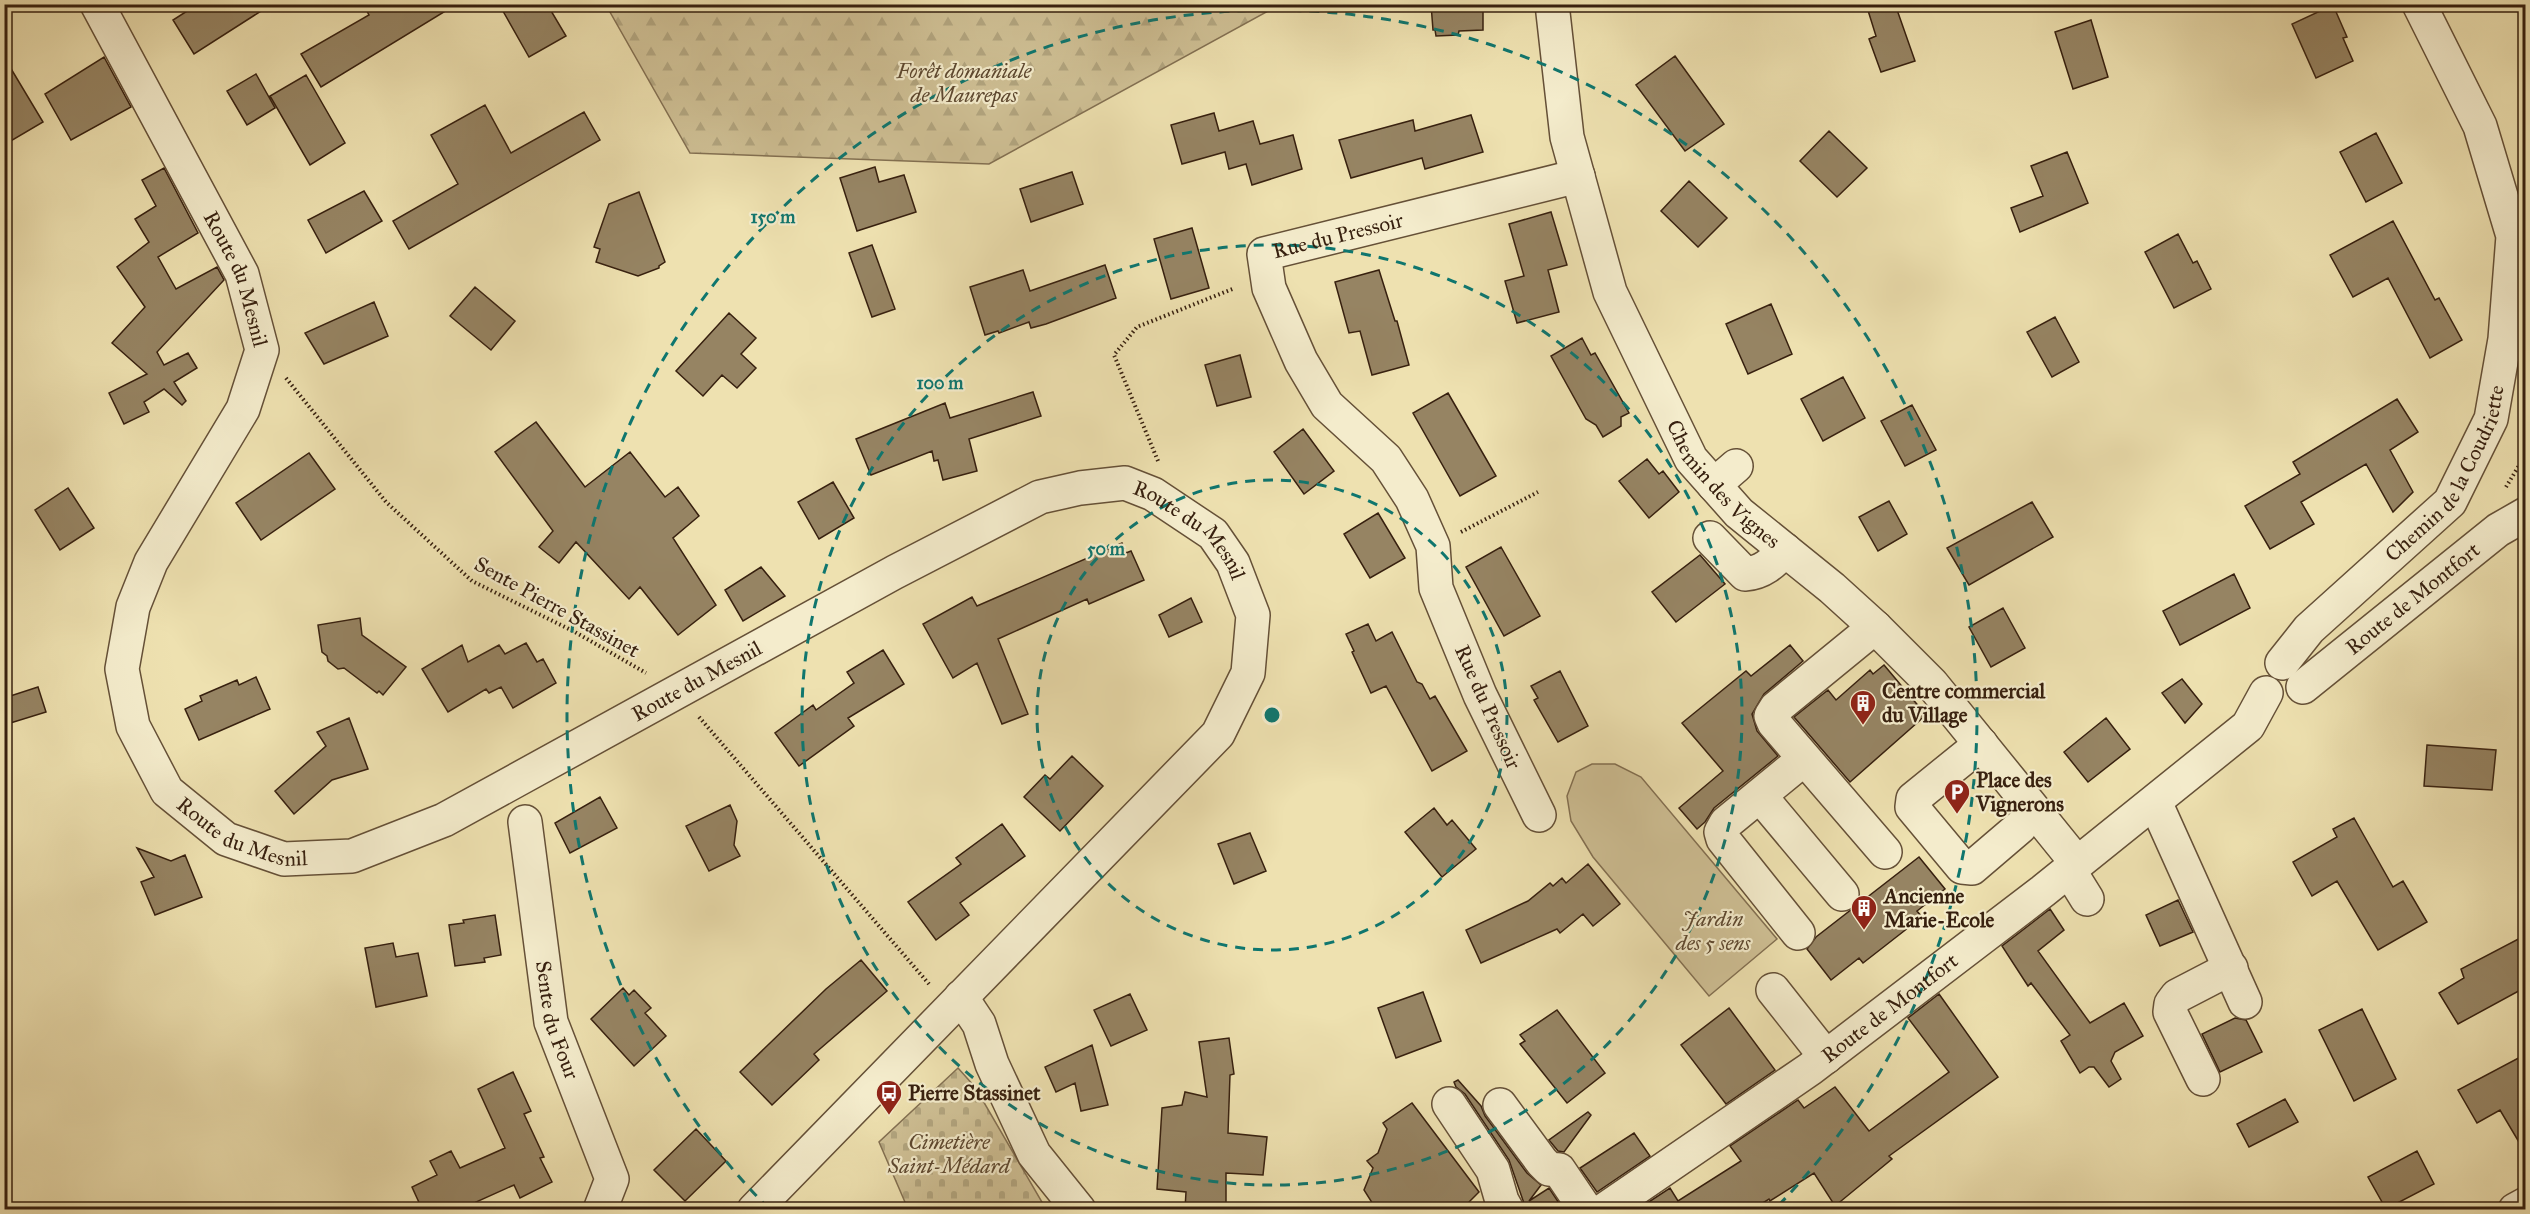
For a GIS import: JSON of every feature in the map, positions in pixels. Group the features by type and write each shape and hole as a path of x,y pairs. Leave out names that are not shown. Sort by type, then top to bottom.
{"street":[{"name":"Route du Mesnil","path":"97,4 242,274 262,350 243,409 151,562 133,607 122,669 133,726 167,791 226,839 284,859 352,856 444,820 895,572 1040,497 1080,488 1125,483 1153,494 1213,534 1233,563 1253,615 1248,673 1218,734 754,1209"},
{"name":"Chemin des Vignes","path":"1552,4 1567,137 1610,292 1691,459 1725,475 1739,513 1785,550 1836,580 1875,627 1932,684 1981,744 2073,866 2087,899"},
{"name":"Chemin de la Coudriette","path":"2293,675 2309,629 2450,502 2491,419 2505,339 2513,236 2480,126 2419,4"},
{"name":"Rue du Pressoir","path":"1539,815 1480,695 1436,588 1433,546 1412,499 1386,459 1327,405 1301,361 1269,288 1264,254 1578,176"},
{"name":"Route de Montfort","path":"1604,1209 1826,1057 2073,866 2109,854 2155,802 2248,726 2266,693 2275,701 2287,703 2298,697 2293,675 2498,530 2526,514"},
{"path":"1710,538 1745,574 1755,573 1772,563 1785,550"},
{"path":"1875,627 1776,708 1771,716 1774,723 1804,759 1885,852"},
{"path":"1981,744 1913,799 1912,807 1962,867 1967,869 1972,868 2020,827"},
{"path":"1798,933 1723,839 1721,832 1726,824 1804,759"},
{"path":"1760,796 1842,894"},
{"path":"2155,802 2245,1002"},
{"name":"Sente du Four","path":"525,822 551,1022 612,1179 600,1209"},
{"path":"2203,1080 2170,1012 2171,1004 2177,996 2231,969"},
{"path":"1773,990 1826,1057"},
{"path":"955,1003 979,1024 992,1064 1034,1154 1079,1209"},
{"path":"1449,1104 1492,1170 1507,1209"},
{"path":"1500,1106 1542,1162 1549,1169 1559,1170 1586,1209"},
{"path":"2516,1209 2526,1204"}],"path":[{"path":"1153,494 1161,468 1114,355 1137,327 1267,275"},
{"name":"Sente Pierre Stassinet","path":"262,350 386,502 472,581 573,631 678,692"},
{"path":"1433,546 1538,492"},
{"path":"710,729 955,1003"}],"green space":[{"name":"Forêt domaniale de Maurepas","path":"606,5 1279,5 989,164 690,153"},
{"name":"Jardin des 5 sens","path":"1592,764 1615,764 1641,777 1777,939 1709,996 1593,857 1571,821 1567,796 1576,772"},
{"name":"Cimetière Saint-Médard","path":"958,1068 975,1087 1046,1209 908,1209 879,1142"}],"building":[{"path":"198,4 272,4 194,54 173,20"},
{"path":"363,4 457,4 321,87 301,54 369,15"},
{"path":"499,4 547,4 566,36 529,57"},
{"path":"1431,4 1483,4 1483,30 1459,31 1458,35 1436,36 1433,30"},
{"path":"1866,4 1895,4 1915,61 1881,72 1869,39 1876,36"},
{"path":"2333,5 2347,37 2343,38 2353,61 2316,78 2292,24"},
{"path":"2091,20 2108,77 2073,89 2055,32"},
{"path":"1675,56 1724,124 1685,151 1636,85"},
{"path":"4,57 43,122 4,145"},
{"path":"104,57 131,107 71,140 45,94"},
{"path":"256,74 275,108 247,125 227,91"},
{"path":"306,75 345,143 310,165 270,96"},
{"path":"485,105 511,153 584,112 600,140 409,249 393,221 458,184 431,135"},
{"path":"1214,113 1219,131 1253,121 1260,144 1293,135 1302,169 1252,185 1246,164 1229,169 1225,152 1182,164 1171,125"},
{"path":"1471,115 1483,152 1425,169 1422,158 1351,178 1339,140 1413,120 1415,131"},
{"path":"1829,131 1867,168 1837,197 1800,161"},
{"path":"2376,133 2402,183 2366,202 2340,152"},
{"path":"2067,152 2088,203 2020,232 2011,208 2043,196 2031,166"},
{"path":"875,167 879,182 904,175 916,212 857,231 840,178"},
{"path":"164,168 198,233 158,257 176,289 217,267 224,280 157,352 164,365 188,353 197,368 174,382 186,401 182,405 164,389 144,402 149,412 124,424 109,393 147,374 112,343 145,307 117,267 149,242 135,219 156,206 142,180"},
{"path":"1072,172 1083,204 1031,222 1020,189"},
{"path":"1689,181 1727,218 1698,247 1661,211"},
{"path":"364,191 382,221 326,253 308,220"},
{"path":"639,192 665,262 659,268 638,276 596,262 600,249 594,247 609,204"},
{"path":"1551,212 1567,265 1548,270 1559,312 1517,323 1505,281 1524,276 1509,224"},
{"path":"2393,221 2435,300 2439,298 2462,340 2430,358 2388,278 2353,297 2330,255"},
{"path":"1192,228 1209,288 1171,299 1154,239"},
{"path":"2178,234 2193,263 2197,261 2211,289 2174,308 2145,252"},
{"path":"872,245 895,309 872,317 849,253"},
{"path":"1105,265 1116,298 1046,324 1031,328 1029,322 999,333 998,331 985,335 970,287 1023,270 1030,291"},
{"path":"1379,270 1395,321 1397,321 1409,365 1372,375 1360,331 1349,333 1335,282"},
{"path":"475,287 515,321 491,350 450,316"},
{"path":"374,302 388,336 324,364 305,333"},
{"path":"1771,304 1792,354 1748,374 1726,324"},
{"path":"729,313 756,338 741,354 756,368 737,388 722,375 703,396 676,371"},
{"path":"2055,317 2079,362 2052,377 2027,332"},
{"path":"1582,338 1591,355 1595,353 1629,413 1621,417 1621,426 1603,437 1596,425 1586,419 1551,356"},
{"path":"1240,355 1251,397 1217,406 1205,365"},
{"path":"1843,377 1865,418 1823,441 1801,399"},
{"path":"1033,392 1041,416 969,439 977,471 943,480 938,460 934,461 932,451 871,475 856,439 945,403 950,418"},
{"path":"1448,393 1496,476 1460,496 1413,413"},
{"path":"2397,399 2418,432 2390,450 2413,492 2393,512 2366,464 2301,502 2314,524 2270,549 2245,506 2300,474 2293,462"},
{"path":"1912,405 1936,450 1905,466 1881,421"},
{"path":"536,422 585,487 630,452 665,497 678,487 699,516 673,538 716,605 678,635 640,587 629,599 576,542 559,563 539,547 553,531 495,452"},
{"path":"1303,429 1334,471 1304,494 1274,452"},
{"path":"309,453 335,489 261,540 236,503"},
{"path":"1647,459 1659,474 1663,471 1679,492 1649,518 1619,481"},
{"path":"833,482 854,518 819,539 798,502"},
{"path":"68,488 94,528 60,550 35,510"},
{"path":"1889,501 1907,534 1878,551 1859,517"},
{"path":"2032,502 2053,537 1969,585 1947,548"},
{"path":"1378,513 1405,558 1370,578 1344,534"},
{"path":"1122,543 1126,553 1131,551 1144,580 1089,604 1087,599 998,639 1028,714 1002,724 977,663 953,678 923,624 972,597 977,606"},
{"path":"1501,547 1540,616 1504,636 1466,567"},
{"path":"1700,555 1725,584 1676,622 1652,592"},
{"path":"761,567 785,596 743,621 725,590"},
{"path":"2234,574 2250,608 2180,645 2163,611"},
{"path":"1191,598 1202,622 1169,637 1159,615"},
{"path":"2003,608 2025,648 1991,667 1969,627"},
{"path":"360,618 362,635 406,667 383,695 344,668 338,669 322,652 318,625"},
{"path":"1368,624 1376,641 1392,632 1417,682 1422,684 1430,699 1435,696 1467,751 1432,771 1386,686 1371,693 1346,634"},
{"path":"526,643 537,662 543,659 556,683 513,708 501,687 489,693 486,689 448,712 422,669 462,645 468,662 499,645 505,654"},
{"path":"1790,645 1803,661 1764,694 1752,714 1757,731 1778,756 1714,808 1705,822 1697,829 1679,808 1723,771 1682,723 1746,671 1751,676"},
{"path":"883,650 904,684 848,718 854,726 799,766 775,733 813,705 816,710 854,683 847,672"},
{"name":"Centre commercial du Village","path":"1884,665 1926,715 1850,782 1794,717 1828,690 1836,700 1870,670 1873,674"},
{"path":"1560,671 1588,726 1558,742 1534,700 1538,698 1531,686"},
{"path":"256,677 270,709 199,740 185,709 202,701 200,696 237,680 239,685"},
{"path":"2182,679 2202,704 2185,723 2162,693"},
{"path":"38,687 46,712 4,725 4,698"},
{"path":"349,718 368,769 332,780 294,814 275,791 326,746 317,732"},
{"path":"2106,718 2130,749 2088,782 2064,752"},
{"path":"2427,745 2496,750 2492,790 2424,786"},
{"path":"1072,756 1103,786 1060,831 1024,797 1045,775 1050,779"},
{"path":"600,797 617,828 570,853 555,823"},
{"path":"730,805 737,821 734,845 740,856 709,871 686,826"},
{"path":"1434,808 1447,825 1452,820 1476,849 1442,877 1405,832"},
{"path":"2354,818 2393,887 2403,881 2427,922 2378,950 2337,881 2312,896 2293,862 2337,837 2333,829"},
{"path":"1002,824 1025,856 960,903 969,915 936,940 908,902 961,864 956,858"},
{"path":"1250,833 1266,871 1234,884 1218,844"},
{"path":"137,848 171,861 185,855 202,897 155,915 141,882 154,877"},
{"name":"Ancienne Marie-Ecole","path":"1919,857 1945,889 1917,911 1922,917 1863,963 1859,958 1831,980 1807,949 1816,937"},
{"path":"1588,864 1620,904 1593,926 1583,914 1560,933 1557,929 1481,963 1466,930 1528,901 1550,883 1553,886 1562,878 1566,883"},
{"path":"2178,900 2193,932 2160,946 2146,915"},
{"path":"2050,909 2064,930 2038,951 2090,1023 2124,1003 2143,1036 2115,1052 2111,1061 2121,1079 2109,1087 2094,1067 2089,1067 2080,1073 2061,1041 2070,1035 2031,983 2028,986 2002,946"},
{"path":"495,915 501,955 484,958 485,962 455,966 449,925 464,923 463,920"},
{"path":"2526,935 2526,987 2458,1024 2439,993 2464,978 2461,969"},
{"path":"393,943 396,957 418,953 427,996 376,1007 365,948"},
{"path":"861,960 887,991 814,1054 819,1060 772,1105 740,1072 826,989"},
{"path":"623,988 629,995 634,990 651,1008 645,1013 666,1036 634,1066 591,1019"},
{"path":"1423,992 1441,1041 1396,1058 1378,1008"},
{"path":"1130,994 1147,1030 1111,1046 1094,1010"},
{"path":"1939,994 1998,1077 1889,1156 1892,1159 1835,1206 1814,1173 1753,1209 1638,1209 1670,1188 1678,1201 1741,1161 1730,1146 1798,1100 1804,1108 1835,1087 1869,1131 1949,1072 1908,1018"},
{"path":"1729,1008 1775,1070 1726,1104 1681,1045"},
{"path":"2362,1009 2396,1079 2354,1101 2319,1030"},
{"path":"1557,1010 1605,1073 1567,1103 1520,1044 1525,1041 1520,1035"},
{"path":"2235,1018 2246,1020 2262,1052 2220,1072 2202,1034"},
{"path":"1229,1038 1234,1074 1230,1075 1228,1133 1267,1137 1263,1175 1226,1173 1226,1209 1185,1209 1186,1192 1157,1189 1162,1108 1182,1105 1185,1092 1207,1097 1199,1042"},
{"path":"1092,1045 1108,1105 1081,1111 1075,1083 1056,1092 1045,1067"},
{"path":"2526,1054 2526,1154 2500,1110 2477,1123 2458,1090"},
{"path":"513,1072 531,1111 524,1114 544,1157 540,1158 552,1182 520,1198 514,1185 476,1202 480,1209 422,1209 412,1187 437,1175 430,1161 451,1151 460,1168 505,1148 478,1089"},
{"path":"1458,1080 1481,1106 1485,1116 1527,1173 1541,1185 1529,1201 1549,1188 1563,1209 1526,1209 1509,1160 1465,1094 1456,1087 1454,1082"},
{"path":"2285,1099 2298,1122 2249,1147 2237,1124"},
{"path":"1412,1103 1479,1192 1462,1209 1376,1209 1364,1190 1373,1168 1367,1161 1378,1153 1387,1129 1383,1123"},
{"path":"1588,1112 1591,1115 1564,1152 1558,1151 1549,1140"},
{"path":"696,1129 726,1161 685,1201 654,1170"},
{"path":"1634,1133 1650,1156 1597,1192 1580,1168"},
{"path":"2417,1151 2434,1184 2386,1209 2368,1177"}],"place":[{"name":"Centre commercial du Village","path":"1863,726"},
{"name":"Place des Vignerons","path":"1957,815"},
{"name":"Ancienne Marie-Ecole","path":"1864,931"},
{"name":"Pierre Stassinet","path":"889,1116"}]}
